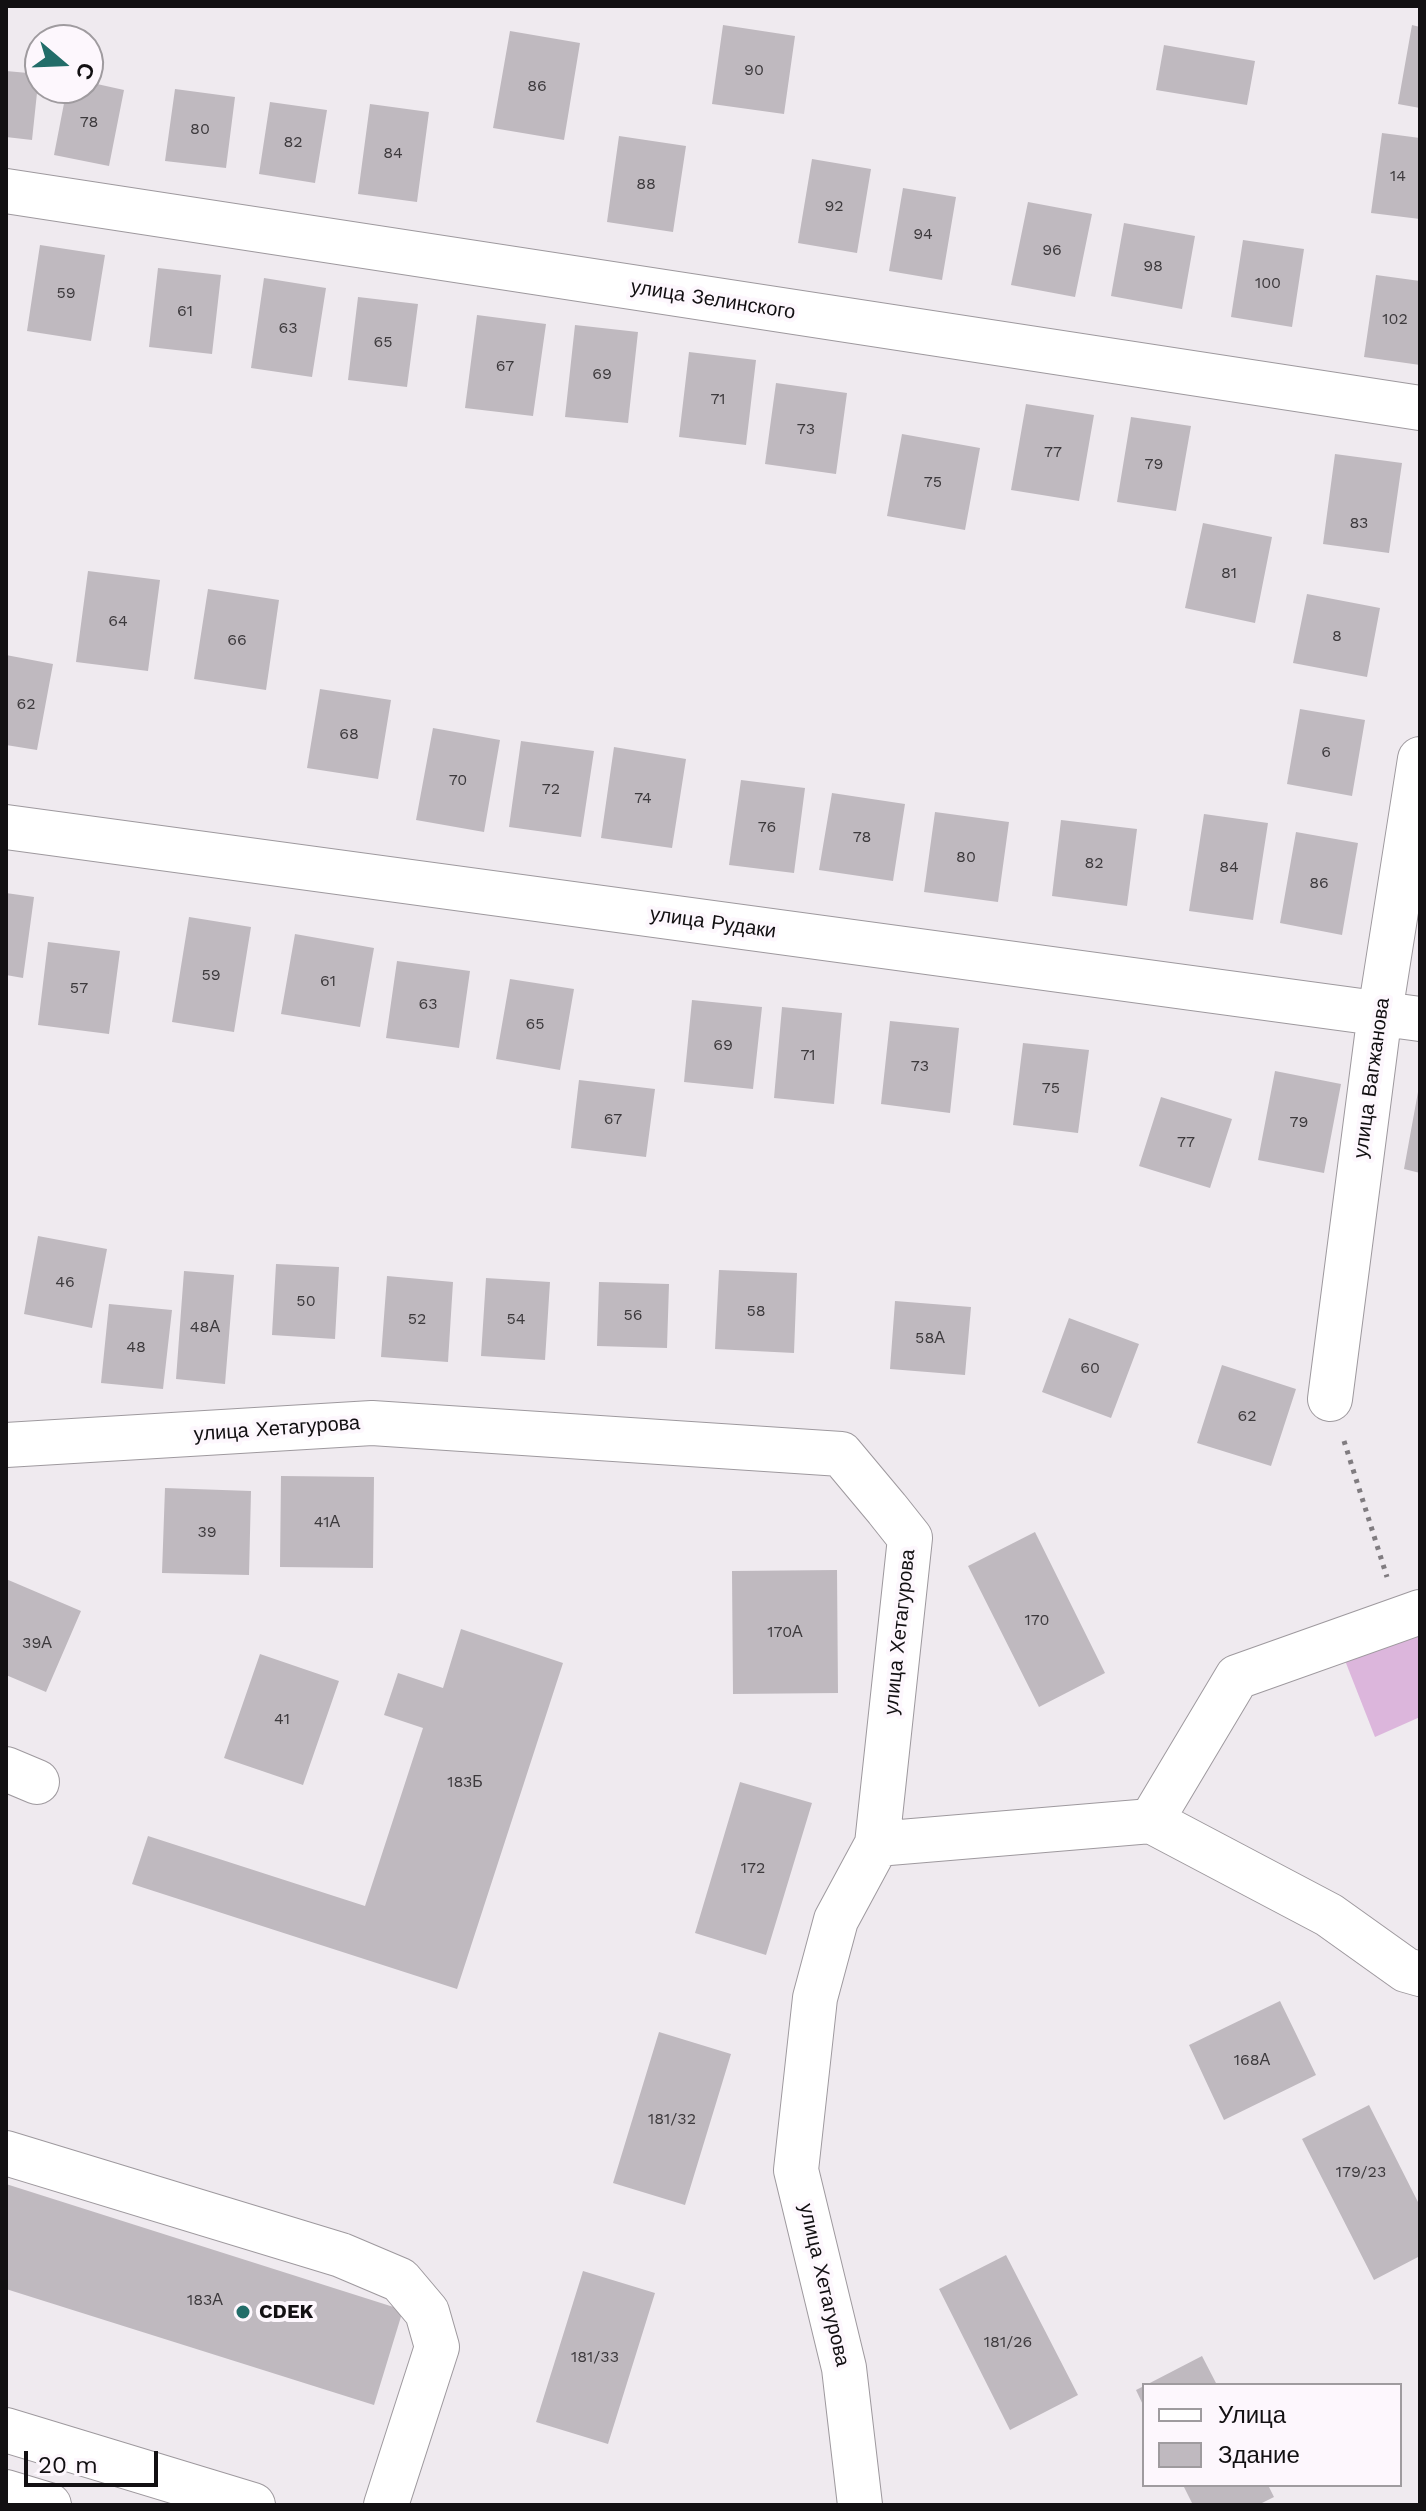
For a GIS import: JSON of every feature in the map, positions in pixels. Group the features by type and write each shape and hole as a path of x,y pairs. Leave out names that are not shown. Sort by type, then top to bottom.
{"street":[{"name":"улица Зелинского","path":"6,191 1420,408"},
{"name":"улица Вагжанова","path":"1330,1399 1400,1016 1420,759"},
{"name":"улица Рудаки","path":"6,827 1400,1016"},
{"name":"улица Хетагурова","path":"6,1445 372,1423 841,1454 910,1538 877,1844 836,1920 815,1998 796,2170 844,2368 860,2505"},
{"path":"1151,1821 1237,1677 1410,1614"},
{"path":"877,1844 1151,1821 1329,1915 1406,1970 1420,1974"},
{"path":"6,2153 341,2255 400,2280 427,2312 437,2347 386,2505"},
{"path":"6,2430 253,2505"},
{"path":"6,2492 49,2505"}],"path":[{"path":"1330,1399 1410,1614"}],"shaded area":[{"path":"1420,1630 1420,1717 1375,1737 1344,1658"}],"building":[{"path":"723,25 795,36 784,114 712,104"},
{"path":"1412,25 1420,27 1420,108 1398,104"},
{"path":"510,31 580,43 564,140 493,128"},
{"path":"1164,45 1255,61 1247,105 1156,90"},
{"path":"6,71 24,73 24,104 36,104 32,140 6,137"},
{"path":"104,86 124,90 109,166 54,155 64,104 104,104"},
{"path":"175,89 235,97 226,168 165,161"},
{"path":"270,102 327,110 315,183 259,174"},
{"path":"370,104 429,112 417,202 358,194"},
{"path":"1382,133 1420,138 1420,219 1371,213"},
{"path":"619,136 686,146 673,232 607,222"},
{"path":"812,159 871,169 857,253 798,243"},
{"path":"903,188 956,197 942,280 889,271"},
{"path":"1028,202 1092,214 1075,297 1011,285"},
{"path":"1124,223 1195,236 1182,309 1111,296"},
{"path":"1243,240 1304,249 1292,327 1231,317"},
{"path":"40,245 105,255 91,341 27,331"},
{"path":"158,268 221,275 212,354 149,347"},
{"path":"1376,275 1420,281 1420,365 1364,357"},
{"path":"264,278 326,288 312,377 251,368"},
{"path":"358,297 418,304 407,387 348,380"},
{"path":"477,315 546,324 533,416 465,408"},
{"path":"575,325 638,332 628,423 565,417"},
{"path":"689,352 756,360 746,445 679,437"},
{"path":"776,383 847,393 836,474 765,464"},
{"path":"1026,404 1094,415 1079,501 1011,490"},
{"path":"1131,417 1191,426 1176,511 1117,502"},
{"path":"902,434 980,448 965,530 887,516"},
{"path":"1335,454 1402,463 1389,553 1323,544"},
{"path":"1203,523 1272,537 1255,623 1185,608"},
{"path":"88,571 160,580 148,671 76,662"},
{"path":"208,589 279,600 266,690 194,679"},
{"path":"1307,594 1380,608 1367,677 1293,663"},
{"path":"6,655 53,664 37,750 6,745"},
{"path":"320,689 391,700 378,779 307,768"},
{"path":"1300,709 1365,720 1352,796 1287,784"},
{"path":"433,728 500,740 484,832 416,820"},
{"path":"521,741 594,751 581,837 509,827"},
{"path":"614,747 686,759 672,848 601,838"},
{"path":"741,780 805,788 794,873 729,865"},
{"path":"832,793 905,804 893,881 819,870"},
{"path":"935,812 1009,822 998,902 924,892"},
{"path":"1204,814 1268,823 1253,920 1189,911"},
{"path":"1061,820 1137,829 1127,906 1052,896"},
{"path":"1296,832 1358,843 1342,935 1280,923"},
{"path":"6,893 34,897 23,978 6,975"},
{"path":"189,917 251,927 234,1032 172,1022"},
{"path":"295,934 374,948 360,1027 281,1014"},
{"path":"48,942 120,951 109,1034 38,1025"},
{"path":"397,961 470,971 459,1048 386,1038"},
{"path":"510,979 574,989 560,1070 496,1059"},
{"path":"692,1000 762,1007 753,1089 684,1082"},
{"path":"782,1007 842,1013 834,1104 774,1098"},
{"path":"890,1021 959,1028 950,1113 881,1104"},
{"path":"1023,1043 1089,1050 1078,1133 1013,1125"},
{"path":"1275,1071 1341,1084 1324,1173 1258,1160"},
{"path":"579,1080 655,1089 646,1157 571,1148"},
{"path":"1420,1093 1420,1173 1404,1169"},
{"path":"1161,1097 1232,1119 1210,1188 1139,1166"},
{"path":"38,1236 107,1249 92,1328 24,1314"},
{"path":"276,1264 339,1267 335,1339 272,1335"},
{"path":"719,1270 797,1273 794,1353 715,1349"},
{"path":"184,1271 234,1275 225,1384 176,1379"},
{"path":"387,1276 453,1282 448,1362 381,1357"},
{"path":"486,1278 550,1282 545,1360 481,1356"},
{"path":"599,1282 669,1284 667,1348 597,1346"},
{"path":"895,1301 971,1307 965,1375 890,1369"},
{"path":"109,1304 172,1310 163,1389 101,1383"},
{"path":"1069,1318 1139,1344 1111,1418 1042,1392"},
{"path":"1222,1365 1296,1389 1271,1466 1197,1443"},
{"path":"281,1476 374,1477 373,1568 280,1567"},
{"path":"165,1488 251,1491 249,1575 162,1573"},
{"path":"1035,1532 1105,1673 1039,1707 968,1566"},
{"path":"837,1570 838,1693 733,1694 732,1571"},
{"path":"6,1579 81,1611 46,1692 6,1675"},
{"path":"461,1629 563,1663 457,1989 132,1884 148,1836 365,1906 423,1728 384,1715 398,1673 443,1688"},
{"path":"260,1654 339,1681 303,1785 224,1758"},
{"path":"740,1782 812,1803 766,1955 695,1933"},
{"path":"1280,2001 1316,2075 1224,2120 1189,2045"},
{"path":"659,2032 731,2054 685,2205 613,2183"},
{"path":"1369,2105 1420,2206 1420,2256 1374,2280 1302,2139"},
{"path":"6,2184 403,2310 374,2405 6,2289"},
{"path":"1006,2255 1078,2395 1010,2430 939,2289"},
{"path":"583,2271 655,2293 608,2444 536,2422"},
{"path":"1202,2356 1216,2383 1150,2383"},
{"path":"1142,2387 1142,2403 1136,2390"},
{"path":"1184,2487 1269,2487 1274,2497 1258,2505 1193,2505"}],"place":[{"name":"CDEK","path":"243,2312"}]}
